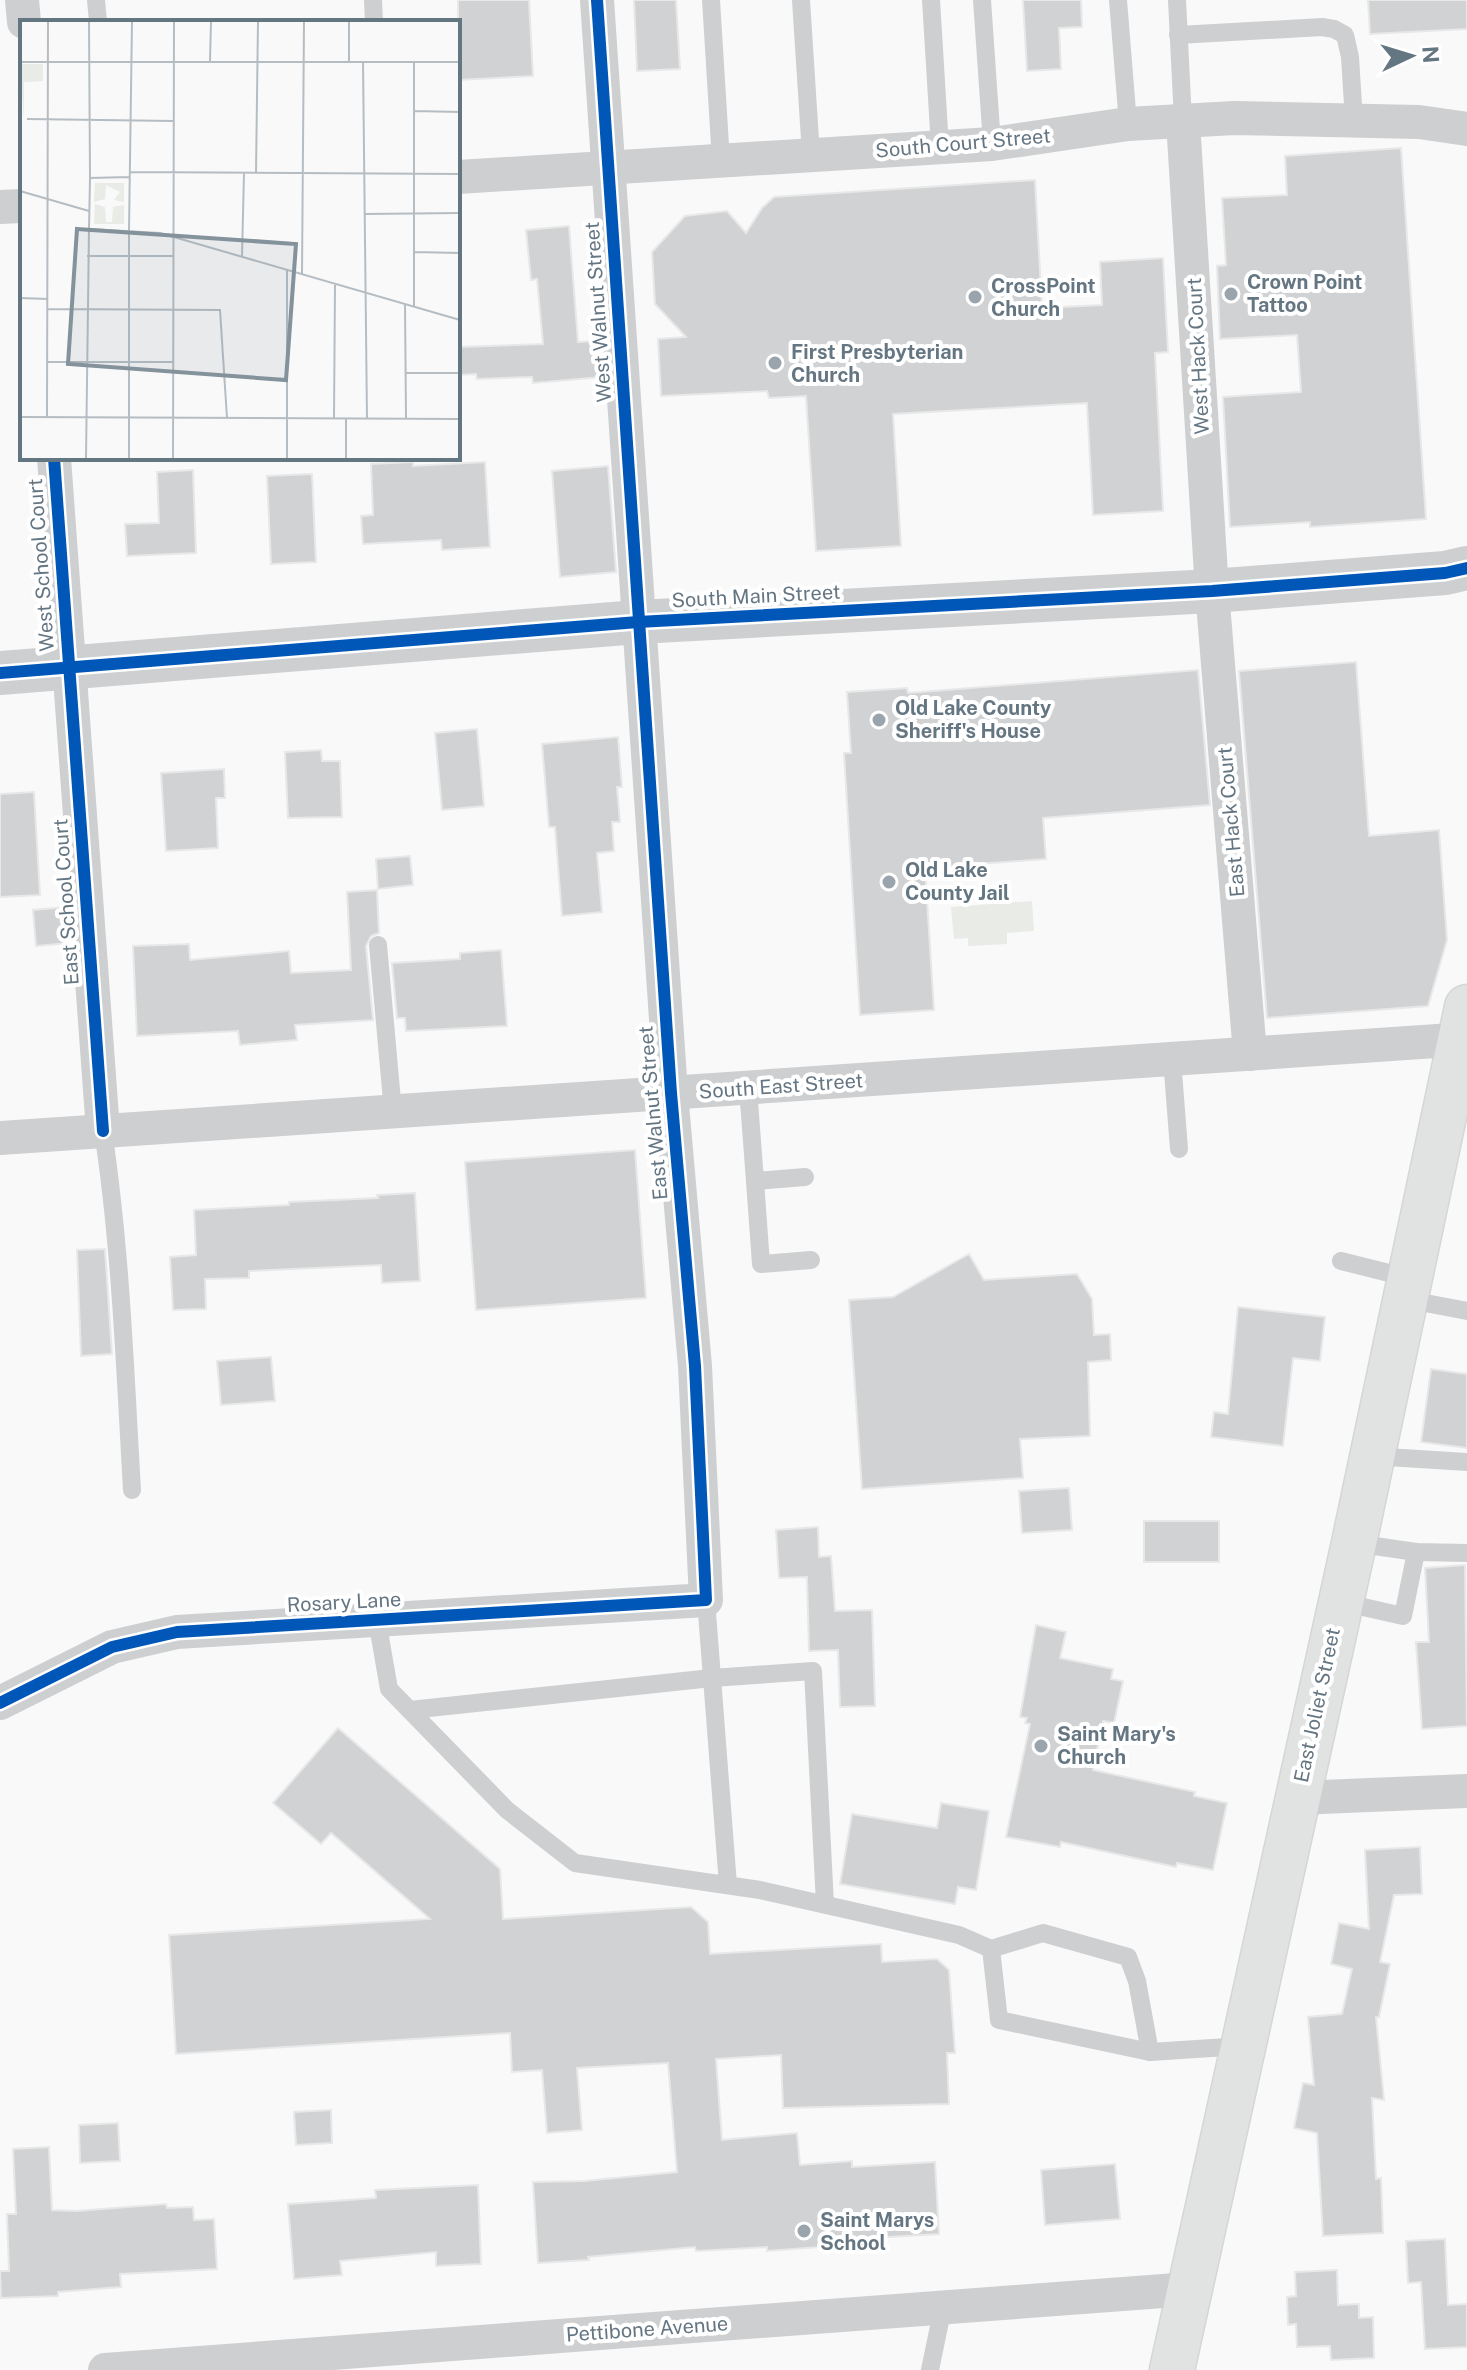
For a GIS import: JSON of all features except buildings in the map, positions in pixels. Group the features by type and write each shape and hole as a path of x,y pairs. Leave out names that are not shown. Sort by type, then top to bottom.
{"main road":[{"name":"East Joliet Street","path":"1172,2370 1465,1029"}],"street":[{"path":"22,0 24,20"},
{"name":"West Walnut Street","path":"597,0 638,622"},
{"name":"South Court Street","path":"460,177 992,144 1128,124 1234,118 1419,122 1467,129"},
{"name":"West Hack Court","path":"1183,121 1212,591"},
{"path":"0,207 20,206"},
{"name":"West School Court","path":"54,460 68,669"},
{"name":"South Main Street","path":"0,673 638,622 1212,591 1445,573 1467,568"},
{"name":"East Hack Court","path":"1212,591 1250,1054"},
{"name":"East Walnut Street","path":"638,622 671,1093 695,1366 706,1600"},
{"name":"East School Court","path":"68,669 103,1131"},
{"name":"South East Street","path":"0,1138 1250,1054 1465,1029"},
{"name":"Rosary Lane","path":"0,1703 112,1647 177,1632 706,1600"},
{"path":"1297,1798 1467,1791"},
{"name":"Pettibone Avenue","path":"105,2370 1190,2289"}],"lane":[{"path":"96,0 98,20"},
{"path":"373,0 374,20"},
{"path":"711,0 721,161"},
{"path":"801,0 811,155"},
{"path":"931,0 940,147"},
{"path":"982,0 992,144"},
{"path":"1118,0 1128,124"},
{"path":"1177,0 1183,121"},
{"path":"1178,35 1322,27 1334,29 1345,35 1350,57 1354,121"},
{"path":"378,945 393,1112"},
{"path":"1172,1059 1179,1149"},
{"path":"748,1088 761,1264 811,1260"},
{"path":"103,1131 121,1289 132,1490"},
{"path":"755,1181 805,1177"},
{"path":"1341,1261 1467,1311"},
{"path":"1371,1456 1467,1462"},
{"path":"1354,1543 1416,1552 1467,1553"},
{"path":"1340,1602 1403,1616 1416,1552"},
{"path":"706,1600 728,1885"},
{"path":"377,1620 389,1689 507,1810 575,1863 728,1885 825,1904 959,1935 991,1949 1043,1933 1128,1957 1137,1981 1150,2052"},
{"path":"410,1710 712,1678 813,1671 825,1904"},
{"path":"991,1949 999,2020 1150,2052 1243,2046"},
{"path":"930,2370 943,2307"}],"shaded area":[{"path":"1032,901 1034,931 1007,933 1007,944 968,946 968,938 954,939 951,907"}],"cycle path":[{"path":"0,1703 112,1647 177,1632 706,1600 695,1366 671,1093 597,0"},
{"path":"54,460 103,1131"},
{"path":"0,673 638,622 1212,591 1445,573 1467,568"}],"place":[{"name":"Crown Point Tattoo","path":"1231,294"},
{"name":"CrossPoint Church","path":"975,297"},
{"name":"First Presbyterian Church","path":"775,363"},
{"name":"Old Lake County Sheriff's House","path":"879,720"},
{"name":"Old Lake County Jail","path":"889,882"},
{"name":"Saint Mary's Church","path":"1041,1746"},
{"name":"Saint Marys School","path":"804,2231"}]}
